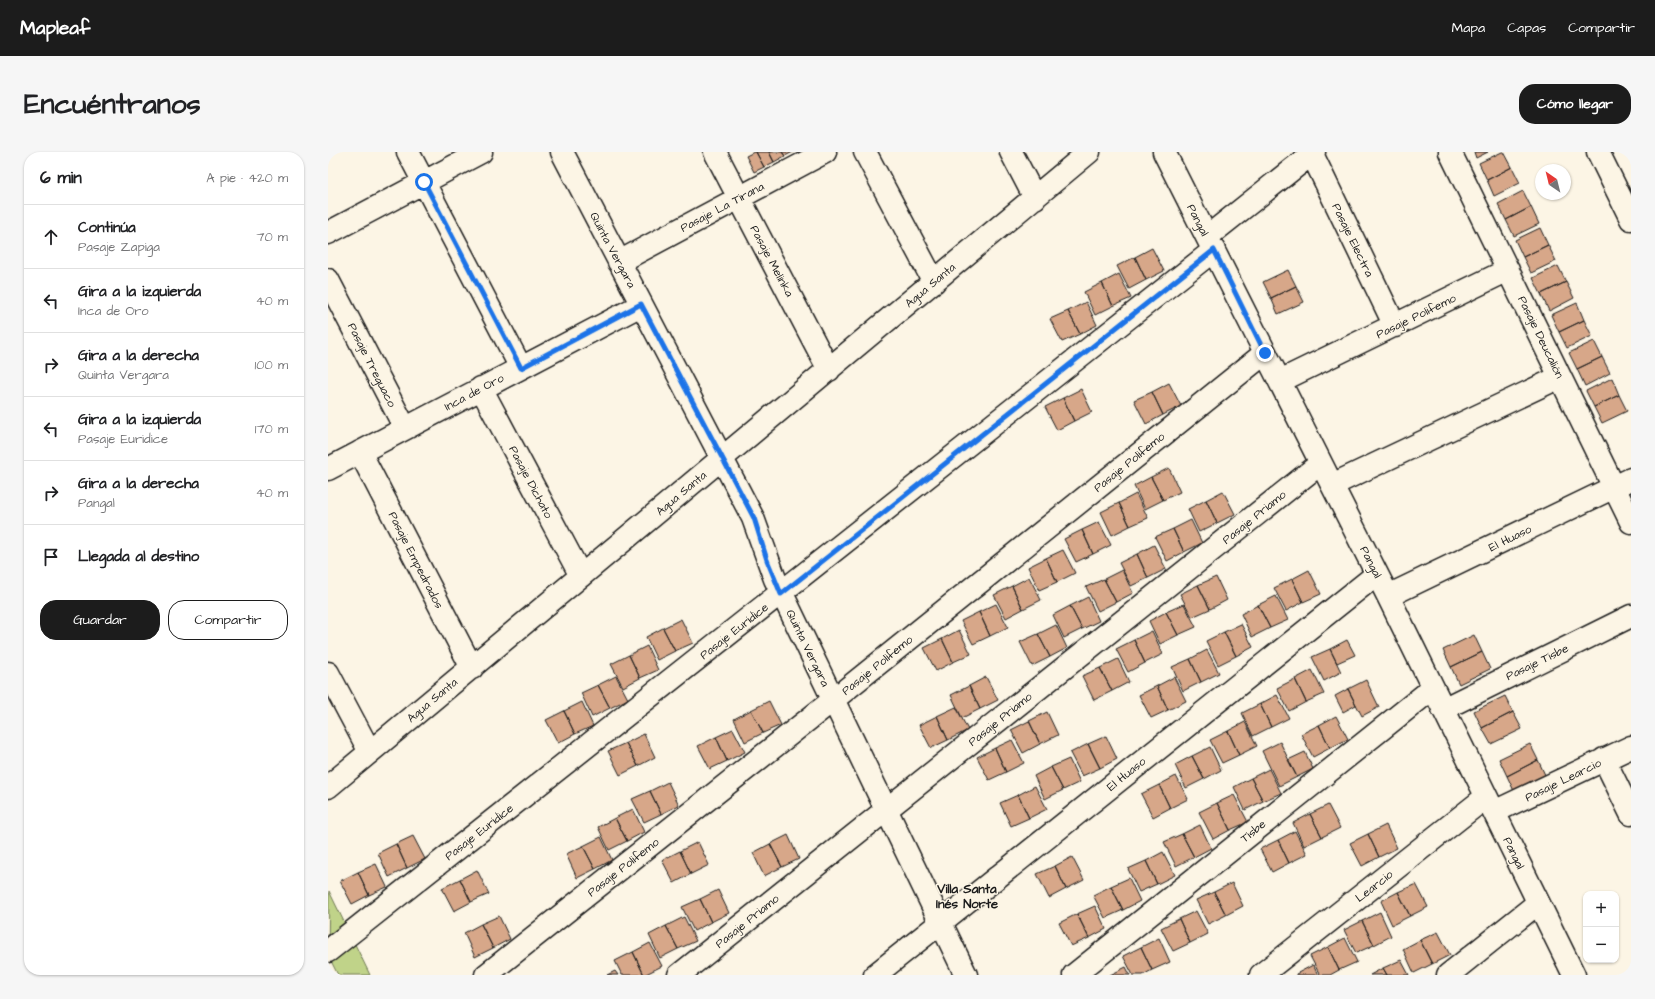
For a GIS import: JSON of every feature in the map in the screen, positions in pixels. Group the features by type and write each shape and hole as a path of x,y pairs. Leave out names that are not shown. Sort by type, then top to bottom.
{"street":[{"path":"408,152 521,368"},
{"path":"328,233 481,152"},
{"name":"Quinta Vergara","path":"562,152 754,518 767,560 781,594 966,975"},
{"name":"Pasaje Melinka","path":"715,152 829,370"},
{"name":"Pasaje La Tirana","path":"619,262 825,152"},
{"path":"865,152 934,282"},
{"path":"1011,152 1035,198"},
{"name":"Agua Santa","path":"328,787 1089,152"},
{"name":"Pangal","path":"1164,152 1388,596 1574,975"},
{"name":"Pasaje Deucalión","path":"1450,152 1560,377 1622,484 1631,522"},
{"path":"1598,152 1631,219"},
{"name":"Pasaje Euridice","path":"328,951 781,594 1210,244 1313,153"},
{"name":"Pasaje Electra","path":"1313,153 1395,326"},
{"name":"Pasaje Polifemo","path":"1280,381 1508,270"},
{"name":"Pasaje Treguaco","path":"328,280 405,428"},
{"name":"Inca de Oro","path":"328,469 641,304"},
{"name":"Pasaje Polifemo","path":"486,975 833,700 1265,353"},
{"path":"1332,485 1560,377"},
{"name":"Pasaje Dichato","path":"481,388 581,576"},
{"name":"Pasaje Empedrados","path":"360,452 472,668"},
{"name":"Pasaje Priamo","path":"679,975 1321,464"},
{"name":"El Huaso","path":"1388,596 1622,484"},
{"name":"El Huaso","path":"875,975 1377,574"},
{"name":"Pasaje Tisbe","path":"1443,708 1631,616"},
{"path":"328,673 370,752"},
{"name":"Tisbe","path":"1074,975 1433,688"},
{"name":"Pasaje Learcio","path":"1490,804 1631,747"},
{"path":"1604,759 1631,814"},
{"name":"Learcio","path":"1261,975 1490,804"},
{"path":"1448,975 1538,902"}],"green space":[{"path":"329,891 370,975 338,975 328,955"}],"building":[{"path":"756,152 764,167 754,172 746,156"},
{"path":"756,152 769,152 774,162 764,167"},
{"path":"769,152 782,152 785,156 774,162"},
{"path":"782,152 793,152 785,156"},
{"path":"1474,152 1488,152 1476,158"},
{"path":"1504,152 1512,167 1487,180 1479,163"},
{"path":"1512,167 1520,183 1494,196 1487,180"},
{"path":"1523,191 1531,207 1506,220 1498,204"},
{"path":"1531,207 1539,224 1514,236 1506,220"},
{"path":"1540,228 1548,245 1523,257 1515,240"},
{"path":"1548,245 1556,261 1531,273 1523,257"},
{"path":"1152,248 1164,271 1146,280 1135,257"},
{"path":"1135,257 1146,280 1129,289 1117,266"},
{"path":"1558,266 1566,282 1541,294 1533,278"},
{"path":"1288,270 1296,286 1271,298 1263,282"},
{"path":"1119,274 1131,298 1113,306 1102,283"},
{"path":"1566,282 1574,298 1549,311 1541,294"},
{"path":"1102,283 1113,306 1095,315 1084,292"},
{"path":"1296,286 1304,302 1278,314 1271,298"},
{"path":"1086,302 1097,325 1080,334 1068,311"},
{"path":"1577,303 1584,320 1559,332 1551,315"},
{"path":"1068,311 1080,334 1062,342 1050,319"},
{"path":"1584,320 1592,336 1567,348 1559,332"},
{"path":"1594,341 1602,357 1577,369 1569,353"},
{"path":"1602,357 1610,373 1585,386 1577,369"},
{"path":"1612,378 1619,395 1594,407 1586,391"},
{"path":"1169,383 1181,406 1163,415 1152,392"},
{"path":"1081,389 1092,412 1074,421 1063,398"},
{"path":"1152,392 1163,415 1146,424 1134,400"},
{"path":"1619,395 1627,411 1602,423 1594,407"},
{"path":"1063,398 1074,421 1057,430 1045,407"},
{"path":"1169,468 1180,492 1163,500 1151,477"},
{"path":"1151,477 1163,500 1145,509 1134,486"},
{"path":"1223,491 1235,514 1217,523 1206,500"},
{"path":"1136,494 1148,518 1130,526 1119,503"},
{"path":"1206,500 1217,523 1199,532 1188,509"},
{"path":"1119,503 1130,526 1112,535 1101,512"},
{"path":"1191,520 1202,543 1184,552 1173,529"},
{"path":"1099,522 1111,545 1093,554 1082,530"},
{"path":"1173,529 1184,552 1167,561 1155,537"},
{"path":"1082,530 1093,554 1076,562 1064,539"},
{"path":"1154,545 1166,569 1148,578 1137,554"},
{"path":"1063,550 1075,573 1057,582 1046,558"},
{"path":"1137,554 1148,578 1131,586 1119,563"},
{"path":"1046,558 1057,582 1039,590 1028,567"},
{"path":"1122,570 1133,593 1116,602 1104,579"},
{"path":"1309,570 1321,594 1303,602 1292,579"},
{"path":"1029,577 1041,600 1023,609 1012,586"},
{"path":"1216,577 1227,600 1210,609 1198,585"},
{"path":"1104,579 1116,602 1098,611 1086,587"},
{"path":"1292,579 1303,602 1286,611 1274,588"},
{"path":"1198,585 1210,609 1192,617 1180,594"},
{"path":"1012,586 1023,609 1006,618 994,595"},
{"path":"1276,596 1288,620 1270,628 1258,605"},
{"path":"1088,597 1099,621 1082,629 1070,606"},
{"path":"996,604 1008,627 990,636 979,612"},
{"path":"1184,604 1196,627 1178,635 1166,612"},
{"path":"1258,605 1270,628 1252,637 1241,614"},
{"path":"1070,606 1082,629 1064,638 1053,615"},
{"path":"979,612 990,636 973,644 961,621"},
{"path":"1166,612 1178,635 1160,644 1149,621"},
{"path":"681,619 693,643 675,651 663,628"},
{"path":"1241,624 1253,647 1236,656 1224,632"},
{"path":"1056,625 1067,648 1050,657 1038,634"},
{"path":"663,628 675,651 657,660 646,637"},
{"path":"959,630 971,654 953,662 942,639"},
{"path":"1152,631 1163,654 1145,663 1134,640"},
{"path":"1224,632 1236,656 1218,665 1206,641"},
{"path":"1038,634 1050,657 1032,666 1020,642"},
{"path":"1474,635 1482,652 1451,667 1443,650"},
{"path":"942,639 953,662 936,671 924,648"},
{"path":"1134,640 1145,663 1128,672 1116,649"},
{"path":"1347,640 1355,655 1337,663 1330,649"},
{"path":"647,646 658,670 640,678 629,655"},
{"path":"1330,649 1341,672 1324,681 1312,657"},
{"path":"1207,650 1219,673 1201,682 1190,659"},
{"path":"1482,652 1490,669 1459,684 1451,667"},
{"path":"629,655 640,678 623,687 611,664"},
{"path":"1118,659 1129,682 1112,691 1100,668"},
{"path":"1190,659 1201,682 1183,691 1172,667"},
{"path":"1100,668 1112,691 1094,700 1082,676"},
{"path":"1312,670 1324,694 1306,702 1295,679"},
{"path":"616,676 628,699 610,708 598,685"},
{"path":"986,677 998,700 980,709 969,686"},
{"path":"1174,677 1186,701 1168,710 1157,686"},
{"path":"1295,679 1306,702 1289,711 1277,688"},
{"path":"1366,680 1379,707 1362,716 1348,689"},
{"path":"598,685 610,708 592,717 581,693"},
{"path":"969,686 980,709 962,718 951,695"},
{"path":"1157,686 1168,710 1151,718 1139,695"},
{"path":"1348,689 1356,705 1343,712 1335,696"},
{"path":"1277,695 1289,718 1271,727 1260,704"},
{"path":"1505,696 1513,712 1482,728 1474,711"},
{"path":"769,701 781,725 763,733 751,710"},
{"path":"582,702 593,726 575,734 564,711"},
{"path":"1260,704 1271,727 1253,736 1242,713"},
{"path":"956,707 968,730 948,740 937,716"},
{"path":"751,710 763,733 745,742 734,719"},
{"path":"564,711 575,734 558,743 546,720"},
{"path":"1047,712 1058,735 1040,744 1029,721"},
{"path":"1513,712 1522,729 1491,744 1482,728"},
{"path":"937,716 948,740 931,748 919,725"},
{"path":"1336,716 1348,739 1330,748 1319,725"},
{"path":"1029,721 1040,744 1023,753 1011,730"},
{"path":"1245,722 1257,746 1239,755 1228,731"},
{"path":"1319,725 1330,748 1313,757 1301,734"},
{"path":"733,729 745,752 727,761 716,737"},
{"path":"1228,731 1239,755 1222,763 1210,740"},
{"path":"644,734 655,757 638,766 626,743"},
{"path":"1106,736 1117,759 1100,768 1088,744"},
{"path":"716,737 727,761 710,769 698,746"},
{"path":"1012,740 1024,763 1006,772 995,748"},
{"path":"1280,742 1297,777 1279,786 1262,751"},
{"path":"626,743 638,766 620,775 608,751"},
{"path":"1088,744 1100,768 1082,776 1070,753"},
{"path":"1530,744 1538,760 1507,776 1499,759"},
{"path":"1210,747 1221,770 1204,779 1192,756"},
{"path":"995,748 1006,772 989,780 977,757"},
{"path":"1305,752 1313,769 1297,777 1288,760"},
{"path":"1192,756 1204,779 1186,788 1175,765"},
{"path":"1069,759 1080,782 1063,790 1051,767"},
{"path":"1538,760 1546,777 1515,793 1507,776"},
{"path":"1051,767 1063,790 1045,799 1034,776"},
{"path":"1269,769 1281,793 1263,801 1251,778"},
{"path":"1176,776 1188,799 1170,808 1159,785"},
{"path":"1251,778 1263,801 1245,810 1234,787"},
{"path":"668,782 679,805 661,814 650,791"},
{"path":"1159,785 1170,808 1153,817 1141,794"},
{"path":"1035,786 1047,809 1029,818 1018,795"},
{"path":"650,791 661,814 644,822 632,799"},
{"path":"1018,795 1029,818 1011,826 1000,803"},
{"path":"1234,795 1248,822 1230,830 1217,803"},
{"path":"1217,803 1230,830 1213,839 1199,812"},
{"path":"1328,805 1340,828 1322,837 1310,814"},
{"path":"633,809 644,832 627,841 615,818"},
{"path":"1310,814 1322,837 1304,846 1293,823"},
{"path":"615,818 627,841 609,850 598,827"},
{"path":"1200,825 1211,848 1194,857 1182,834"},
{"path":"1386,825 1397,848 1379,857 1368,834"},
{"path":"1295,831 1307,854 1289,863 1278,840"},
{"path":"1182,834 1194,857 1176,866 1164,842"},
{"path":"1368,834 1379,857 1362,866 1350,843"},
{"path":"788,835 799,859 782,867 770,844"},
{"path":"413,836 425,859 407,868 396,844"},
{"path":"601,837 612,860 595,869 583,846"},
{"path":"1278,840 1289,863 1272,872 1260,849"},
{"path":"698,842 709,865 691,874 680,851"},
{"path":"396,844 407,868 389,877 378,853"},
{"path":"770,844 782,867 764,876 753,853"},
{"path":"583,846 595,869 577,878 566,854"},
{"path":"680,851 691,874 674,883 662,860"},
{"path":"1163,852 1175,875 1157,884 1146,861"},
{"path":"1072,857 1084,880 1066,889 1055,866"},
{"path":"1146,861 1157,884 1139,892 1128,869"},
{"path":"376,864 387,887 369,895 358,872"},
{"path":"1055,866 1066,889 1049,898 1037,874"},
{"path":"477,870 489,894 471,902 460,879"},
{"path":"358,872 369,895 352,904 340,881"},
{"path":"1129,878 1140,901 1123,910 1111,886"},
{"path":"460,879 471,902 454,911 442,888"},
{"path":"1232,883 1243,906 1226,915 1214,892"},
{"path":"1416,884 1428,907 1410,916 1398,892"},
{"path":"1111,886 1123,910 1105,918 1093,895"},
{"path":"718,890 729,913 711,922 700,899"},
{"path":"1214,892 1226,915 1208,924 1196,900"},
{"path":"1398,892 1410,916 1392,925 1381,901"},
{"path":"700,899 711,922 694,931 682,907"},
{"path":"1095,906 1106,929 1089,938 1077,914"},
{"path":"1196,911 1208,934 1190,943 1179,919"},
{"path":"1380,912 1391,936 1374,945 1362,921"},
{"path":"1077,914 1089,938 1071,946 1059,923"},
{"path":"499,916 510,939 493,948 481,924"},
{"path":"684,917 696,941 678,949 666,926"},
{"path":"1179,919 1190,943 1173,951 1161,928"},
{"path":"1362,921 1374,945 1356,953 1344,930"},
{"path":"481,924 493,948 475,957 464,933"},
{"path":"666,926 678,949 660,958 649,935"},
{"path":"1438,932 1450,955 1432,964 1420,940"},
{"path":"1159,938 1170,962 1152,970 1141,947"},
{"path":"1345,938 1357,962 1339,970 1328,947"},
{"path":"1420,940 1432,964 1414,973 1403,949"},
{"path":"650,943 662,966 644,975 633,952"},
{"path":"1141,947 1152,970 1143,975 1133,975 1123,956"},
{"path":"1328,947 1339,970 1330,975 1320,975 1310,956"},
{"path":"633,952 644,975 622,975 615,961"},
{"path":"1401,960 1409,975 1387,975 1383,968"},
{"path":"1313,965 1318,975 1296,975 1296,974"},
{"path":"1126,967 1130,975 1110,975"},
{"path":"1383,968 1387,975 1370,975"},
{"path":"615,971 618,975 607,975"}],"district":[{"name":"Villa Santa Inés Norte","path":"967,896"}],"route":[{"path":"424,182 521,368 641,304 754,518 767,560 781,594 1214,250 1265,353"}]}
